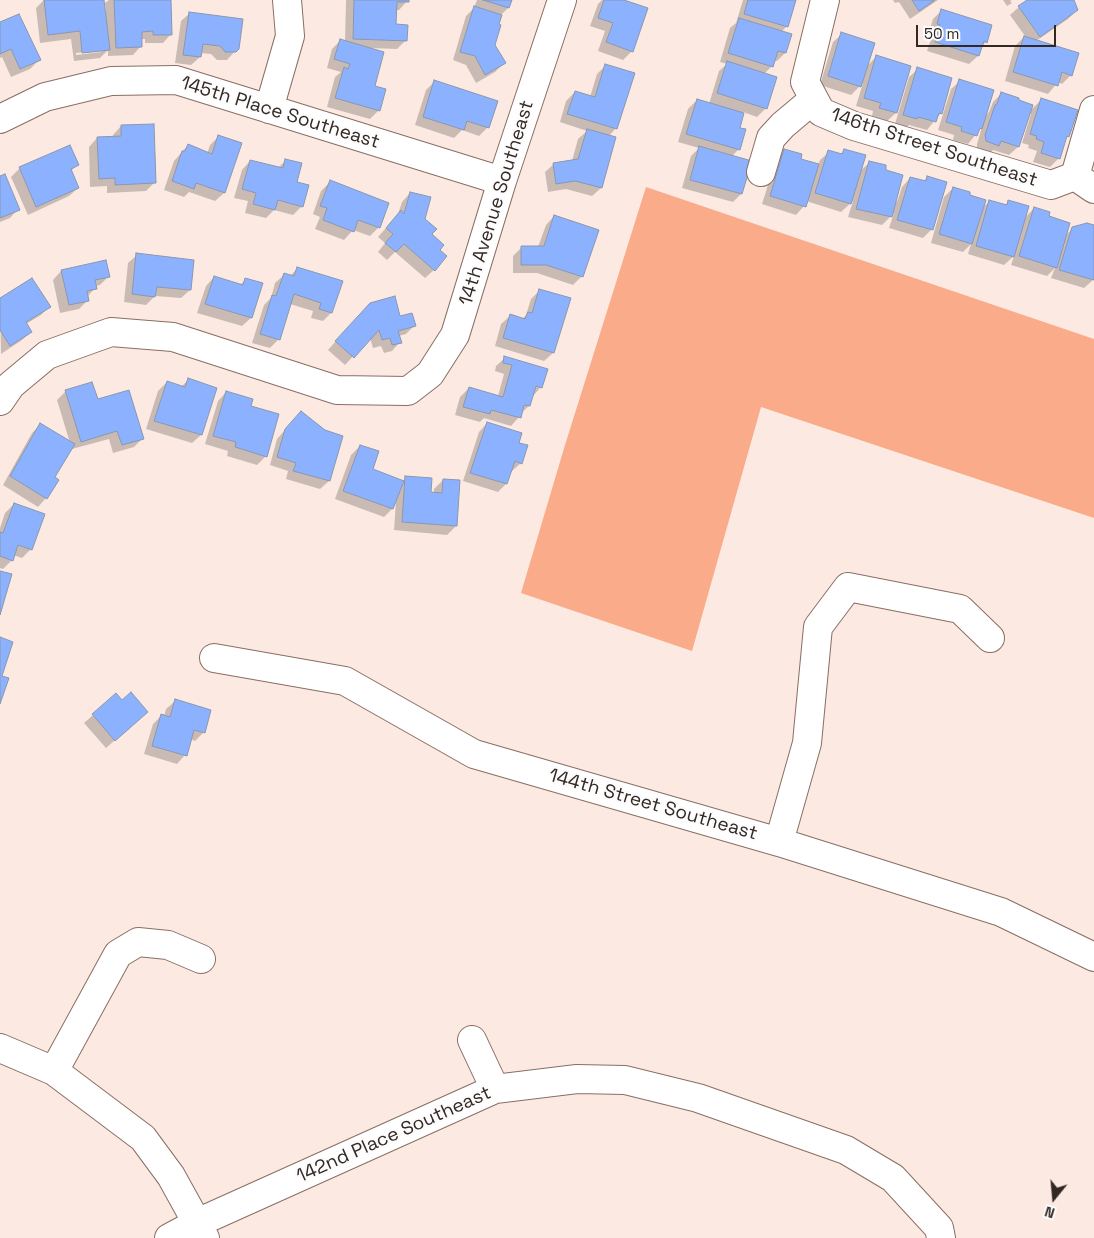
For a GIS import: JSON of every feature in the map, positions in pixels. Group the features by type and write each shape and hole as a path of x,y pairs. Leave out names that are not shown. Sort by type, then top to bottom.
{"street":[{"path":"269,109 290,36 287,0"},
{"name":"14th Avenue Southeast","path":"0,401 11,384 48,355 111,332 173,337 338,390 408,391 430,374 456,335 502,181 562,0"},
{"path":"761,172 771,138 784,125 818,105 805,82 825,0"},
{"name":"145th Place Southeast","path":"0,118 45,97 111,81 176,80 502,181"},
{"name":"146th Street Southeast","path":"818,105 854,126 1051,184 1085,183"},
{"path":"1085,183 1094,110"},
{"path":"779,842 807,743 818,627 848,587 960,609 990,638"},
{"name":"144th Street Southeast","path":"214,658 345,682 474,754 779,842 1001,912 1094,957"},
{"path":"54,1071 118,954 138,942 168,945 201,959"},
{"path":"472,1040 495,1089"},
{"path":"0,1048 54,1071 144,1138 172,1176 201,1230"},
{"name":"142nd Place Southeast","path":"169,1238 201,1230 495,1089 576,1079 625,1080 698,1098 846,1150 893,1178 939,1228 942,1238"}],"shaded area":[{"path":"646,187 1094,339 1094,518 761,407 692,651 521,593"}],"building":[{"path":"44,0 104,0 110,50 82,53 80,31 48,35"},
{"path":"114,0 171,0 172,35 153,35 153,31 142,32 142,47 116,48"},
{"path":"354,0 409,0 409,2 397,2 396,24 408,25 407,41 353,39"},
{"path":"483,0 512,0 509,8"},
{"path":"604,0 624,0 648,8 633,52 606,42 613,23 598,18"},
{"path":"748,0 796,0 788,27 744,14"},
{"path":"912,0 935,0 919,11"},
{"path":"1027,0 1074,0 1078,10 1040,37 1018,6"},
{"path":"474,6 502,15 495,45 506,63 485,75 475,56 460,52"},
{"path":"941,9 992,25 987,43 984,41 979,56 935,42 940,25 937,24"},
{"path":"189,12 243,19 239,49 236,52 225,52 220,46 203,44 201,57 183,55"},
{"path":"19,14 41,60 20,69 11,49 0,54 0,22"},
{"path":"739,18 792,34 786,53 778,51 773,67 728,53"},
{"path":"841,32 875,43 861,87 828,76"},
{"path":"1024,36 1079,53 1072,76 1062,72 1058,86 1013,72"},
{"path":"340,39 384,52 375,86 386,89 380,111 335,98 344,67 348,69 350,64 334,59"},
{"path":"876,55 911,66 897,113 879,108 881,103 864,98"},
{"path":"727,61 777,77 767,109 717,93"},
{"path":"605,64 635,73 617,129 567,114 575,91 595,97"},
{"path":"917,67 952,78 942,114 939,113 936,122 903,115"},
{"path":"959,79 994,90 982,129 980,128 977,136 961,131 962,127 946,122"},
{"path":"434,80 498,101 489,128 467,121 464,130 423,117"},
{"path":"1001,92 1033,105 1019,147 1001,141 999,146 986,141 985,135"},
{"path":"1041,98 1078,110 1060,159 1041,153 1044,142 1036,139 1037,136 1030,134"},
{"path":"697,99 744,113 740,128 746,129 740,150 686,134"},
{"path":"154,124 156,183 115,185 115,178 99,179 97,137 121,136 121,125"},
{"path":"587,129 616,137 602,188 575,181 556,184 553,163 578,159"},
{"path":"218,135 242,143 225,193 196,183 194,189 172,181 182,151 185,151 188,144 212,154"},
{"path":"70,145 79,165 71,169 79,188 36,207 19,167"},
{"path":"699,146 752,161 742,194 690,180"},
{"path":"784,149 802,154 801,159 819,164 806,207 770,196"},
{"path":"844,149 866,155 851,204 815,193 828,150 842,154"},
{"path":"285,159 302,163 297,182 309,185 303,207 278,200 275,210 253,204 256,193 242,189 250,160 283,168"},
{"path":"869,161 886,165 886,170 903,175 892,217 856,209"},
{"path":"5,174 20,210 0,218 0,176"},
{"path":"927,176 947,182 933,230 897,220 910,177 926,181"},
{"path":"330,180 389,203 380,228 358,220 354,232 323,220 327,208 320,206"},
{"path":"953,187 970,192 970,195 986,200 972,244 939,234"},
{"path":"410,192 431,197 425,219 437,229 432,234 444,245 440,250 447,256 435,271 404,244 396,252 385,243 393,234 386,228 401,210 404,214"},
{"path":"989,200 1007,205 1008,200 1029,206 1014,257 976,246"},
{"path":"1034,207 1050,212 1049,216 1070,223 1057,268 1019,256"},
{"path":"554,215 599,230 583,277 546,265 521,265 521,246 544,246"},
{"path":"1087,223 1094,225 1094,280 1059,270 1072,227"},
{"path":"136,253 194,260 191,290 157,287 155,297 132,294"},
{"path":"106,260 110,277 95,280 97,289 87,291 89,301 69,305 61,270"},
{"path":"297,267 343,281 332,313 319,309 321,303 294,294 280,340 260,334 272,295 276,296 284,273 294,276"},
{"path":"214,276 243,285 245,278 263,283 252,318 205,304"},
{"path":"32,278 51,307 26,322 32,332 10,346 0,330 0,298"},
{"path":"539,289 571,298 554,353 503,338 510,314 525,319 528,312 532,313"},
{"path":"395,296 400,316 412,313 416,326 398,331 402,343 392,345 390,338 382,340 379,330 354,358 335,341 370,303"},
{"path":"504,356 548,369 542,388 536,386 530,406 524,405 521,418 491,410 490,414 463,407 469,387 503,397 512,365 503,363"},
{"path":"188,378 217,388 202,435 154,421 167,381 185,387"},
{"path":"92,382 98,399 129,390 144,439 122,445 117,431 81,442 65,390"},
{"path":"226,391 253,399 251,406 279,414 267,457 235,447 236,442 213,436"},
{"path":"301,411 325,430 343,436 330,481 293,471 296,463 277,457 285,429"},
{"path":"487,422 522,433 519,443 528,445 522,464 515,461 507,484 470,473"},
{"path":"40,423 75,444 55,477 59,480 47,499 10,476"},
{"path":"360,445 379,451 373,469 404,481 393,509 343,491"},
{"path":"405,476 432,478 431,492 442,493 443,479 460,480 457,526 402,522"},
{"path":"14,503 45,514 32,550 18,545 13,561 0,556 0,532 3,533"},
{"path":"0,571 12,574 0,615"},
{"path":"0,637 13,642 2,676 9,678 0,704"},
{"path":"131,692 148,712 115,741 92,714 116,693 122,700"},
{"path":"175,699 211,710 205,733 194,730 187,756 152,746 161,714 170,717"}]}
